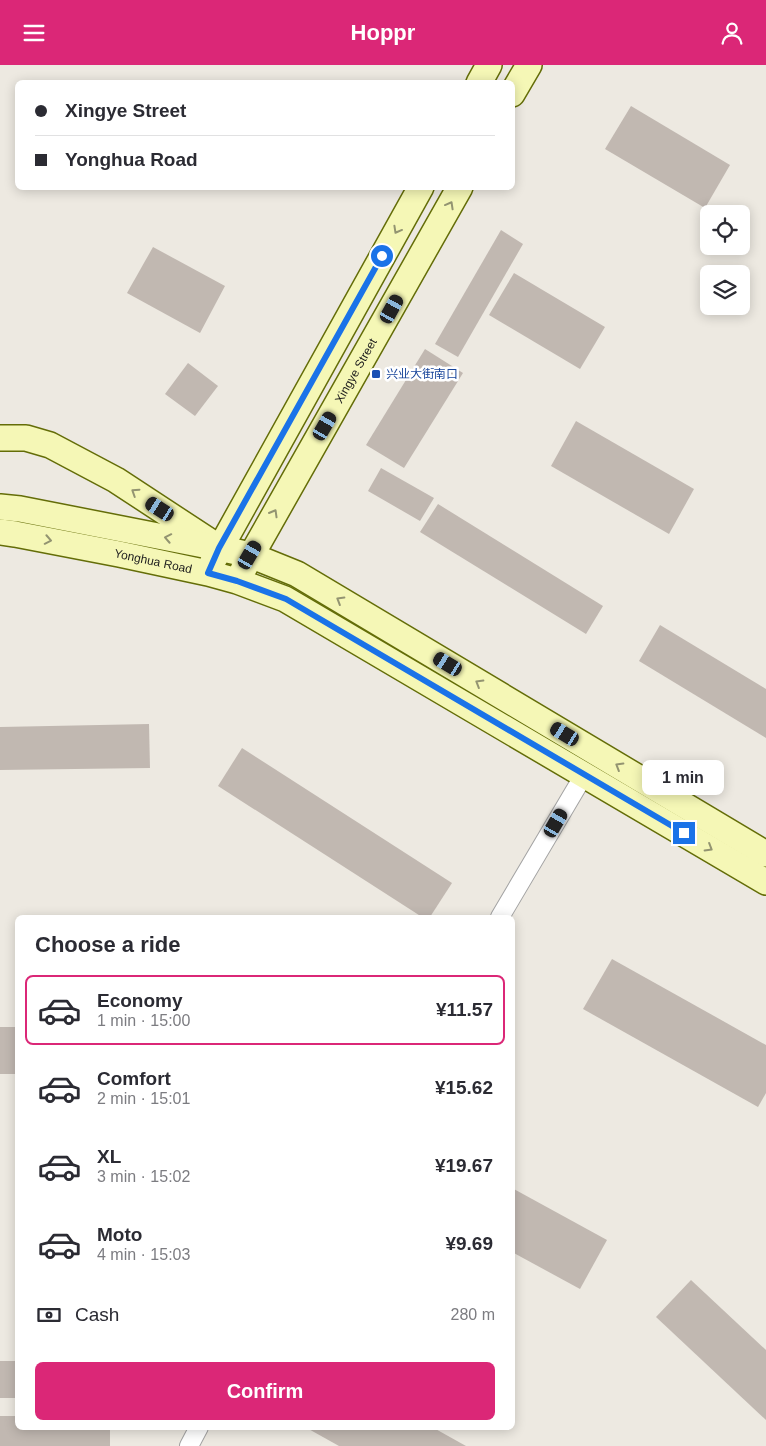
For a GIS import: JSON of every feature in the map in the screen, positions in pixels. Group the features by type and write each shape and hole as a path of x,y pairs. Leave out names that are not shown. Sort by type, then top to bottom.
{"main road":[{"path":"481,80 489,65"},
{"path":"515,89 529,65"},
{"path":"208,573 219,548 419,190"},
{"name":"Xingye Street","path":"237,581 458,190"},
{"path":"0,439 26,438 50,445 116,480 219,548"},
{"name":"Yonghua Road","path":"0,507 20,509 219,548 250,555 297,574 766,854"},
{"name":"Yonghua Road","path":"0,532 208,573 237,581 286,599 766,882"}],"street":[{"path":"501,915 584,775"},
{"path":"188,1446 198,1430"}],"building":[{"path":"631,106 730,165 707,205 700,205 605,149"},
{"path":"501,230 523,244 458,357 435,344"},
{"path":"153,247 225,286 200,333 127,293"},
{"path":"514,273 605,327 580,369 489,315"},
{"path":"425,349 463,373 404,468 366,445"},
{"path":"188,363 218,386 195,416 165,394"},
{"path":"576,421 694,489 669,534 551,466"},
{"path":"381,468 434,498 420,521 368,491"},
{"path":"438,504 603,606 586,634 420,532"},
{"path":"660,625 766,689 766,738 639,661"},
{"path":"149,724 150,768 0,770 0,727"},
{"path":"242,748 452,883 431,915 419,915 218,786"},
{"path":"612,959 766,1045 766,1093 758,1107 583,1009"},
{"path":"0,1027 15,1027 15,1074 0,1074"},
{"path":"515,1190 607,1240 580,1289 515,1254"},
{"path":"691,1280 766,1350 766,1420 656,1317"},
{"path":"0,1361 15,1361 15,1398 0,1398"},
{"path":"0,1416 15,1416 15,1430 110,1430 110,1446 0,1446"},
{"path":"310,1430 437,1430 466,1446 339,1446"}],"place":[{"name":"兴业大街南口","path":"376,374"}],"route":[{"path":"382,256 219,548 208,573 237,581 286,599 684,833"}]}
